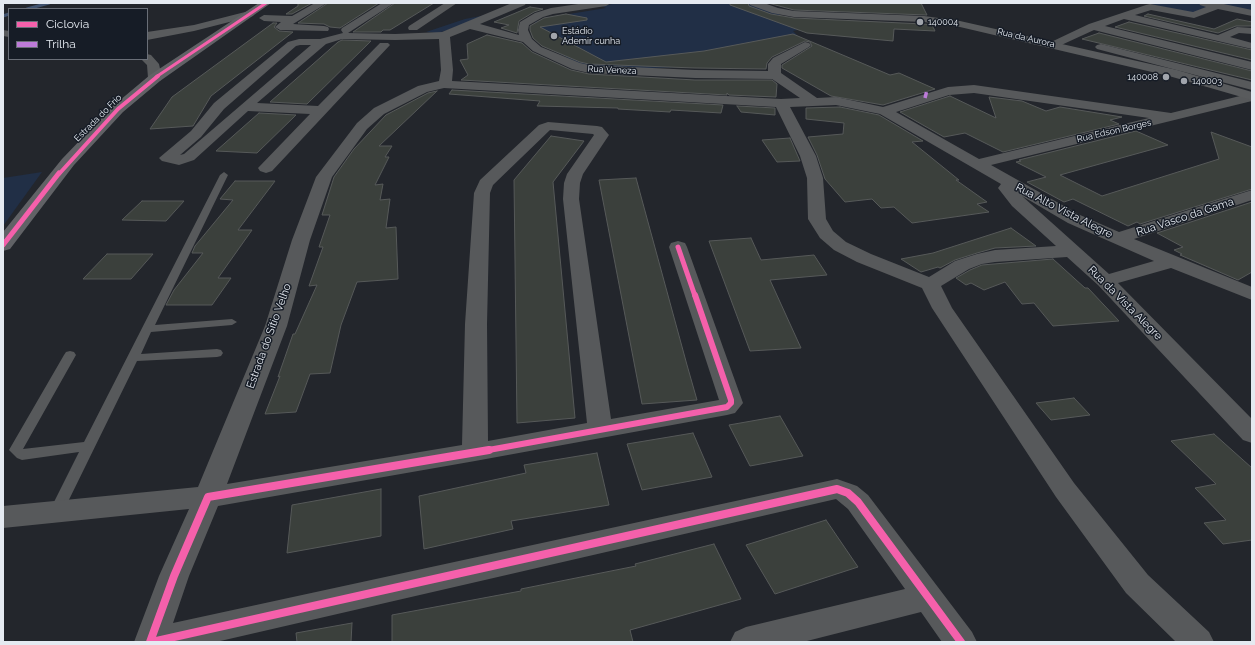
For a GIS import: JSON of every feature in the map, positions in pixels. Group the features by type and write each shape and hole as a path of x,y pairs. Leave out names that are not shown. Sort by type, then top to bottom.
{"main road":[{"name":"Estrada do Frio","path":"3,245 68,162 118,109 155,78 266,3"},
{"name":"Rua da Aurora","path":"754,3 776,11 794,14 946,21 993,30 1172,73 1252,97"},
{"path":"148,36 194,28 249,14"},
{"path":"148,59 153,64 155,78"}],"street":[{"path":"322,3 280,27 346,30 411,30 469,25 521,3"},
{"path":"346,30 389,3"},
{"path":"411,30 452,3"},
{"path":"527,40 523,30 524,24 539,15 551,11 606,3"},
{"path":"1202,3 1252,13"},
{"path":"1053,45 1093,26 1124,16 1146,5 1194,15 1217,6"},
{"path":"322,42 300,42 292,44 219,106 196,134 167,158 179,160 189,157 245,107 322,42 328,39 342,36 395,37 444,27 476,15 501,12"},
{"path":"1124,16 1252,46"},
{"path":"264,18 294,19"},
{"name":"Rua Veneza","path":"469,25 527,40 537,49 576,66 589,69 695,74 775,75"},
{"path":"1093,26 1252,66"},
{"path":"444,27 447,70 444,84"},
{"path":"1218,39 1237,30 1252,31"},
{"path":"266,168 384,45"},
{"path":"805,45 777,61 774,64 775,75 813,101"},
{"path":"1101,47 1252,86"},
{"name":"Estrada do Sítio Velho","path":"151,642 174,576 208,497 276,326 301,240 324,177 362,126 378,111 423,90 444,84 781,104 813,101 836,101 884,111"},
{"path":"884,111 948,92 974,89 1173,117"},
{"name":"Rua Edson Borges","path":"976,164 1252,97"},
{"path":"781,104 808,156 815,178 817,219 826,234 840,246 864,258 930,284 942,308 1070,496 1137,584 1198,642"},
{"path":"245,107 322,110"},
{"name":"Rua Alto Vista Alegre","path":"884,111 1074,219 1172,262 1252,294"},
{"path":"475,452 476,324 482,193 486,183 544,128 548,126 597,130 602,135 575,174 572,183 571,199 600,430"},
{"name":"Rua da Vista Alegre","path":"996,175 1018,202 1105,281 1252,434"},
{"name":"Rua Vasco da Gama","path":"1118,238 1252,195"},
{"path":"3,517 208,497 475,452 727,407 731,403 678,247"},
{"path":"930,284 962,265 977,260 995,256 1072,252"},
{"path":"1105,281 1172,262"},
{"path":"151,642 837,489 848,493 858,502 961,642"},
{"path":"746,642 927,597"}],"lane":[{"path":"56,512 224,175"},
{"path":"147,329 232,322"},
{"path":"132,358 217,353"},
{"path":"70,355 16,450 22,455 88,446"}],"shaded area":[{"path":"617,3 749,3 779,14 797,30 793,31 798,36 719,66 620,69 582,65 550,49 536,27 535,22 557,16 606,8 602,6"},
{"path":"1146,3 1252,3 1252,13 1217,6 1199,15"},
{"path":"486,15 445,31 437,33 426,32 465,19"},
{"path":"42,172 3,226 3,178"}],"building":[{"path":"298,3 312,3 292,14 286,14 298,6"},
{"path":"328,3 379,3 340,28 330,27 324,24 298,23"},
{"path":"395,3 434,3 390,30 383,30 381,32 353,32"},
{"path":"730,3 748,3 749,6 771,14 794,18 924,24 932,25 935,31 894,29 893,41 807,33 730,5"},
{"path":"768,3 921,3 927,15 794,10"},
{"path":"530,7 543,9 534,12 519,21 517,33 501,28 509,25 494,22"},
{"path":"566,14 587,18 587,20 540,27 606,62 704,51 793,34 890,75 899,73 935,89 883,105 831,96 782,68 782,65 812,46 810,42 805,41 772,57 767,63 766,69 589,64 580,62 542,46 533,38 530,26 544,18"},
{"path":"1148,14 1214,29 1237,19 1252,22 1252,26 1236,26 1218,33 1144,16"},
{"path":"1129,22 1252,50 1252,60 1115,27"},
{"path":"273,23 277,23 274,27 279,31 293,32 211,96 193,126 150,129 172,97"},
{"path":"1099,33 1252,71 1252,80 1082,39"},
{"path":"487,35 522,43 532,52 571,70 589,74 695,80 772,80 777,84 776,97 729,95 727,93 727,95 461,80 468,75 460,60 468,59 467,44"},
{"path":"342,40 371,41 307,104 270,102 338,42"},
{"path":"452,90 723,105 721,113 537,106 540,101 449,94"},
{"path":"437,91 379,146 392,146 385,157 389,157 375,185 383,184 380,200 390,199 386,228 396,227 398,279 357,282 341,325 330,373 310,374 296,412 265,414 280,376 278,377 293,334 295,334 317,285 309,286 323,247 319,247 330,215 322,215 334,177 354,149 386,115 428,93"},
{"path":"950,96 996,118 989,97 1022,101 1046,111 1060,107 1122,117 1110,120 1119,124 1003,152 965,133 944,137 900,112"},
{"path":"737,106 775,108 775,115 741,112"},
{"path":"840,107 879,115 923,141 912,142 959,180 956,180 987,202 977,204 989,212 912,223 894,207 881,208 872,199 845,202 825,179 817,155 808,137 843,134 844,123 806,119 806,108"},
{"path":"259,113 296,115 257,153 216,151"},
{"path":"1136,131 1168,145 1060,175 1102,196 1219,159 1211,132 1252,147 1252,189 1140,224 1137,222 1128,226 1073,199 1064,202 1027,182 1046,177 1016,162"},
{"path":"551,136 584,141 553,182 575,418 517,423 514,180"},
{"path":"790,138 800,161 777,162 762,140"},
{"path":"636,178 697,400 642,404 599,180"},
{"path":"235,181 275,181 238,230 252,230 218,278 231,278 212,305 166,305 174,290 203,253 192,253 195,246 233,200 220,199"},
{"path":"142,201 184,201 166,221 122,220"},
{"path":"1252,202 1252,272 1238,280 1180,255 1182,254 1174,250 1183,247 1157,233"},
{"path":"1011,228 1036,246 995,248 955,260 940,268 938,267 921,272 901,259 933,253"},
{"path":"751,238 761,260 814,255 827,275 770,280 801,348 750,351 709,241"},
{"path":"107,254 153,254 131,279 83,279"},
{"path":"1053,259 1085,288 1088,288 1119,321 1053,326 1034,303 1022,304 1005,282 984,290 971,283 966,285 956,278 982,265"},
{"path":"1074,398 1090,415 1051,420 1036,403"},
{"path":"780,416 803,456 750,466 729,425"},
{"path":"693,433 712,477 642,490 627,444"},
{"path":"1214,434 1252,468 1252,540 1223,544 1204,523 1226,520 1195,488 1216,484 1171,441"},
{"path":"597,453 609,505 511,521 513,529 424,549 419,496 526,473 524,465"},
{"path":"381,489 381,536 287,553 292,505"},
{"path":"826,520 858,567 775,594 746,545"},
{"path":"714,544 741,599 630,630 633,642 392,642 392,615 521,591 521,589 636,566 635,564"},
{"path":"352,623 351,642 297,642 296,633"}],"waterway":[{"path":"31,8 49,3"},
{"path":"3,16 8,14"}],"marked path":[{"path":"925,98 927,90"}],"cycle path":[{"path":"3,245 68,162 118,109 155,78 266,3"},
{"path":"150,642 174,576 208,497 475,452 727,407 731,403 731,400 678,247"},
{"path":"152,642 837,489 848,493 858,502 961,642"}],"place":[{"name":"140004","path":"920,22"},
{"name":"Estádio Ademir cunha","path":"554,36"},
{"name":"140008","path":"1166,77"},
{"name":"140003","path":"1184,81"}]}
